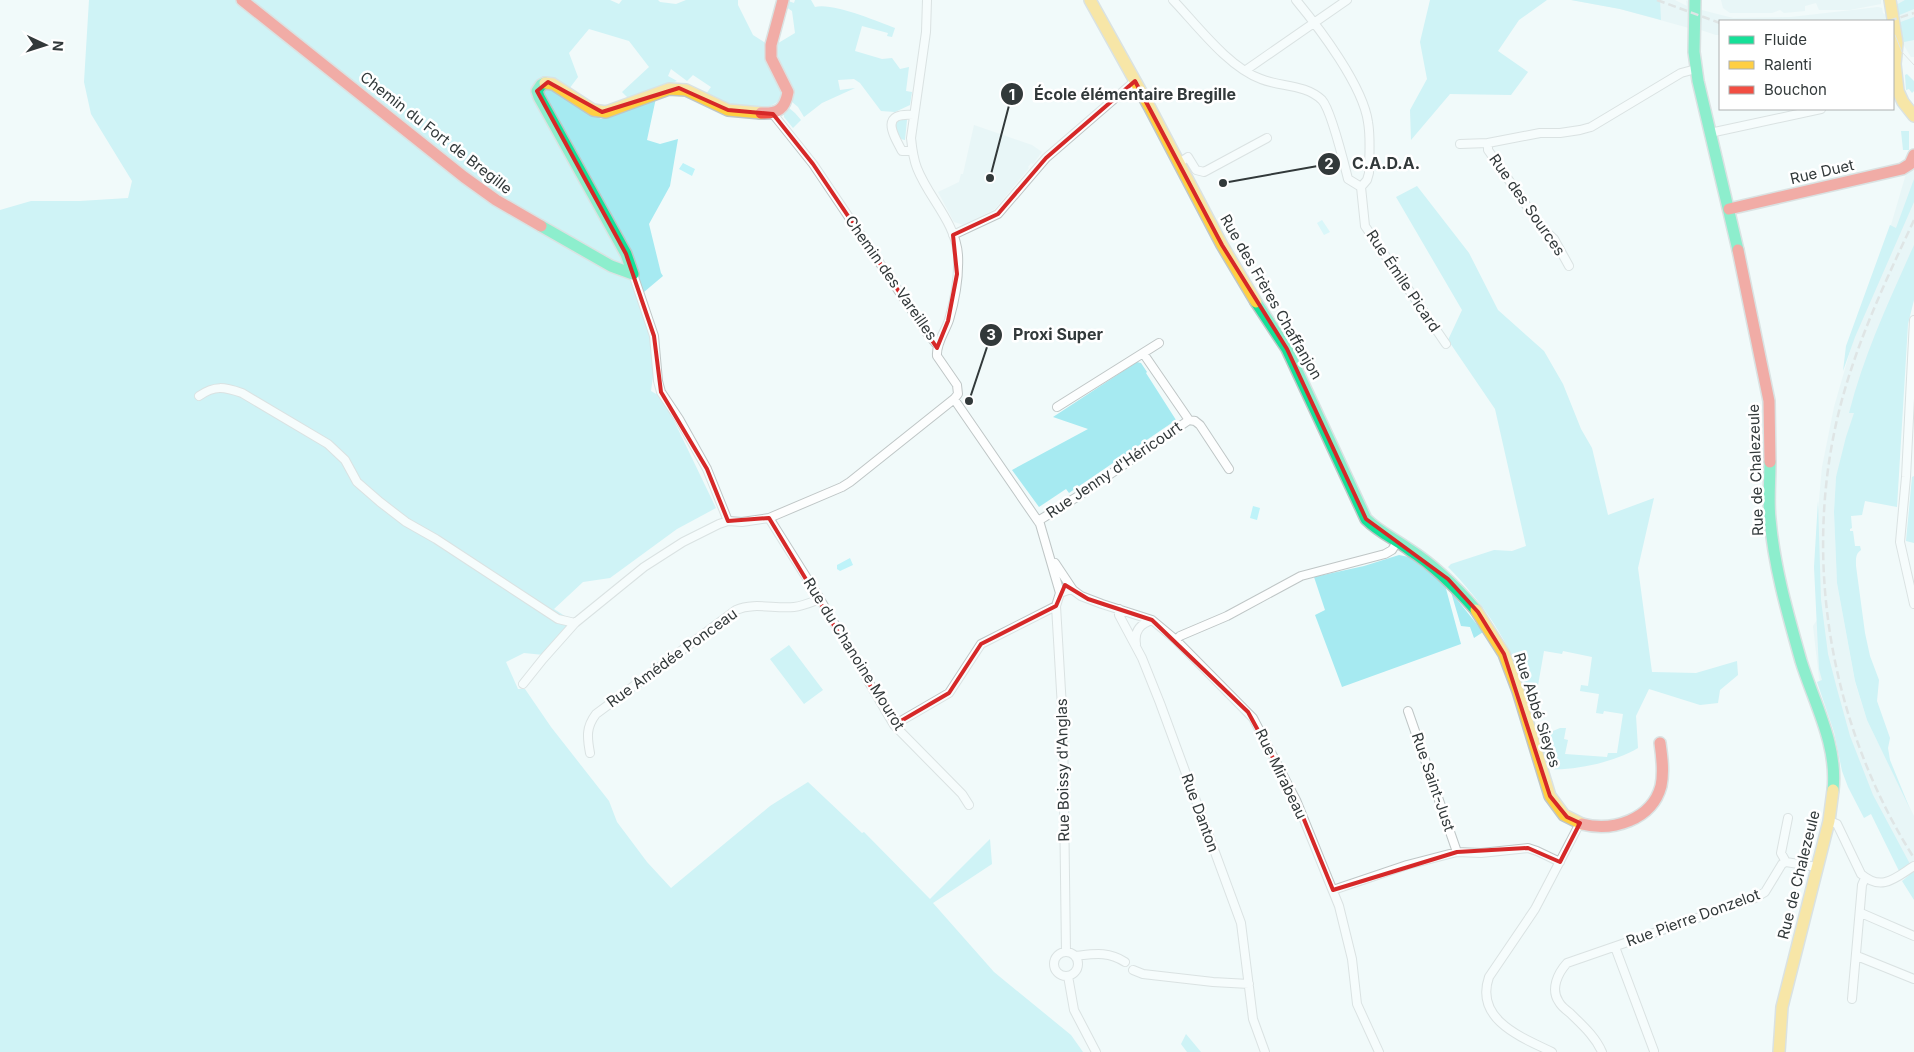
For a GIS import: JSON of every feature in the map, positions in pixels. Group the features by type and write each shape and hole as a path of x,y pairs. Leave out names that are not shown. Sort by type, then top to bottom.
{"street":[{"name":"Chemin du Fort de Bregille","path":"242,0 464,177 496,200 611,266 633,274"},
{"path":"728,521 707,469 661,392 658,381 654,336 622,247 538,91 541,85 548,82 597,112 606,112 669,89 679,88 728,110 773,114 779,111 785,103 788,92 771,58 771,45 783,0"},
{"path":"927,0 926,32 911,138 912,152 917,168 953,236 958,256 957,274 948,321 938,346"},
{"name":"Rue des Frères Chaffanjon","path":"1090,0 1136,81 1222,246 1292,358 1366,519 1376,529 1411,550 1448,579"},
{"path":"1173,0 1229,60 1260,79 1308,91 1322,100 1329,111 1348,180 1361,187"},
{"name":"Rue Émile Picard","path":"1296,0 1314,22 1360,93 1368,122 1370,173 1361,187 1365,226 1446,344"},
{"path":"1246,70 1347,0"},
{"name":"Rue de Chalezeule","path":"1695,0 1694,52 1696,69 1729,209 1769,401 1770,519 1779,577 1802,662 1830,747 1834,780 1829,821 1782,1006 1779,1052"},
{"path":"1888,0 1889,20"},
{"path":"1888,0 1891,20"},
{"path":"1895,42 1895,92 1914,116"},
{"name":"Rue des Sources","path":"1460,144 1488,143 1540,133 1560,133 1591,127 1681,73 1696,69"},
{"path":"953,236 998,214 1046,158 1136,81"},
{"path":"1710,133 1816,110"},
{"name":"Chemin des Vareilles","path":"773,114 813,164 927,333 938,346 937,356 959,389 954,399 1038,521 1062,592"},
{"path":"912,152 902,151 891,131 891,124 892,120 897,117 914,115"},
{"path":"1179,163 1188,158 1196,170 1204,172 1267,138"},
{"name":"Rue des Sources","path":"1488,143 1488,150 1514,190 1542,228 1554,239 1569,266"},
{"name":"Rue Duet","path":"1729,209 1902,169 1910,164 1914,155"},
{"path":"1914,320 1906,477 1900,542 1914,604"},
{"path":"1057,407 1159,343"},
{"name":"Rue Jenny d'Héricourt","path":"1143,353 1189,420"},
{"path":"199,396 211,388 234,390 259,402 301,427 328,444 344,460 357,482 406,522 558,619 575,623"},
{"path":"523,684 575,623 659,557 683,542 719,524 728,521 742,522 769,518 850,482 954,399"},
{"name":"Rue Jenny d'Héricourt","path":"1038,521 1080,495 1189,420 1195,421 1200,425 1229,469"},
{"name":"Rue du Chanoine Mourot","path":"769,518 820,599 894,725 962,794 969,805"},
{"path":"1176,640 1180,636 1227,616 1301,576 1385,554 1392,550 1398,542"},
{"name":"Chemin des Vareilles","path":"1048,548 1073,590"},
{"name":"Rue Abbé Sieyes","path":"1448,579 1478,612 1504,654 1550,796 1557,808 1567,817 1580,823"},
{"name":"Rue Mirabeau","path":"1062,592 1073,590 1088,599 1152,620 1176,640 1253,718 1296,800 1333,890 1339,906 1352,959 1358,1004 1379,1052"},
{"name":"Rue Boissy d'Anglas","path":"1062,592 1056,606 1063,725 1066,952"},
{"name":"Rue Amédée Ponceau","path":"590,753 587,731 590,722 596,714 736,610 744,606 796,607 820,599"},
{"path":"894,725 949,694 980,644 1056,606"},
{"name":"Rue Danton","path":"1119,609 1119,615 1136,646 1160,704 1240,923 1253,1019 1265,1052"},
{"path":"1136,646 1136,632 1139,627 1145,622 1152,620"},
{"name":"Rue Saint-Just","path":"1408,711 1457,852"},
{"path":"1552,1052 1516,1034 1500,1022 1490,1006 1487,985 1535,908 1580,823 1599,827 1616,825 1631,821 1649,808 1656,798 1663,771 1660,743"},
{"path":"1788,818 1781,853 1786,862 1817,867"},
{"path":"1829,821 1837,824 1861,874 1866,878 1878,883 1889,882 1912,868"},
{"path":"1333,890 1407,865 1457,852 1481,853 1528,848 1560,862"},
{"name":"Rue Pierre Donzelot","path":"1602,1052 1591,1034 1559,1002 1555,993 1559,972 1567,963 1755,898 1765,892 1782,864 1786,862"},
{"path":"1852,999 1862,885 1866,878"},
{"path":"1861,913 1914,936"},
{"name":"Rue Pierre Donzelot","path":"1615,947 1654,1051"},
{"path":"1075,956 1078,967 1074,974 1068,976 1058,974 1054,963 1057,956 1066,952 1075,956 1104,954 1116,956 1125,962"},
{"path":"1857,956 1914,979"},
{"path":"1133,970 1143,974 1249,984"},
{"path":"1068,976 1074,1010 1096,1052"}],"highlighted area":[{"path":"1135,81 1222,245 1287,349 1366,519 1448,579 1478,612 1504,654 1550,796 1567,817 1580,823 1560,862 1528,848 1457,852 1333,890 1296,800 1248,712 1152,620 1088,599 1065,585 1056,606 981,644 949,693 894,725 769,518 728,521 707,469 661,392 654,336 626,254 537,91 548,82 602,112 679,88 728,110 773,114 813,164 937,348 948,321 957,274 953,235 998,214 1046,158"}],"shaded area":[{"path":"89,0 610,0 619,4 622,0 658,0 660,2 676,4 686,0 738,0 738,5 753,35 767,44 782,91 782,97 775,104 756,108 734,105 706,94 711,87 693,75 687,81 671,69 668,76 677,81 629,99 622,92 649,67 629,41 589,29 569,53 578,77 565,97 601,119 656,98 647,140 660,144 678,139 670,186 649,224 663,276 644,292 635,279 650,327 655,362 651,391 663,398 716,508 677,529 610,578 583,582 554,609 571,620 544,655 524,653 506,662 518,689 525,689 551,727 609,801 617,822 647,862 671,888 770,806 808,782 862,833 864,832 930,899 990,839 992,864 933,903 994,972 1071,1035 1083,1052 0,1052 0,210 31,201 80,201 128,198 132,181 91,114 84,82"},
{"path":"795,0 811,0 815,7 832,7 895,28 892,37 887,36 888,33 862,26 855,51 882,59 892,58 900,69 909,67 906,91 912,92 910,105 895,112 881,111 860,83 854,79 838,80 840,90 855,88 822,103 804,117 798,107 791,101 776,61 775,45 795,33 792,11 786,7 788,1 794,3"},
{"path":"1430,0 1547,0 1519,20 1498,51 1528,72 1511,95 1450,94 1411,140 1410,110 1427,79 1420,42"},
{"path":"1571,0 1675,0 1687,6 1686,1 1688,0 1690,7 1733,18 1791,17 1878,7 1882,8 1883,13 1888,16 1898,0 1914,0 1914,57 1911,57 1903,44 1899,27 1894,20 1719,20 1719,35 1716,35 1701,30 1701,21 1690,19 1689,28 1620,9"},
{"path":"1571,0 1660,0 1661,20 1620,9"},
{"path":"1721,0 1881,0 1881,4 1850,10 1819,10 1816,3 1805,6 1805,11 1784,13 1780,10 1772,13 1730,13 1723,8"},
{"path":"1905,0 1914,0 1914,9 1897,16 1896,5"},
{"path":"1914,17 1914,40 1904,42 1898,23"},
{"path":"1907,74 1914,81 1914,91 1912,93 1909,89 1906,90 1905,75"},
{"path":"789,108 801,120 793,128 784,117"},
{"path":"906,118 905,140 897,135 896,127 897,121"},
{"path":"974,125 1032,145 1042,152 995,209 964,225 954,222 938,192 959,182 961,174 963,174"},
{"path":"1901,131 1909,131 1909,150 1903,150"},
{"path":"1914,160 1914,273 1836,477 1834,512 1837,583 1855,682 1867,720 1914,816 1914,863 1904,869 1838,744 1819,678 1813,626 1817,620 1815,570 1822,467 1834,407 1870,282 1891,225 1908,167"},
{"path":"683,163 695,169 692,176 679,169"},
{"path":"1914,179 1914,202 1855,337 1843,371 1846,346 1890,225 1896,228"},
{"path":"1417,186 1469,253 1498,310 1544,351 1563,384 1581,429 1592,448 1608,515 1654,498 1638,568 1652,672 1696,673 1737,661 1738,675 1720,690 1718,703 1700,705 1649,689 1636,716 1638,748 1618,757 1582,767 1548,769 1540,740 1541,736 1560,728 1566,728 1564,739 1568,740 1565,754 1607,757 1608,753 1617,753 1623,714 1604,711 1603,714 1596,713 1599,694 1580,691 1581,685 1588,686 1592,657 1563,651 1562,654 1544,651 1537,691 1524,689 1511,655 1494,624 1472,594 1448,567 1451,564 1494,550 1512,551 1526,546 1495,409 1448,340 1462,310 1396,197"},
{"path":"1322,220 1330,232 1324,235 1317,223"},
{"path":"1914,245 1914,300 1908,324 1897,507 1865,501 1862,515 1851,516 1852,528 1850,529 1850,531 1853,531 1855,546 1860,546 1861,550 1857,555 1856,566 1865,633 1870,656 1879,680 1877,701 1890,738 1888,748 1890,760 1910,809 1867,720 1855,681 1837,583 1834,512 1836,477 1854,413 1849,413 1855,391 1878,328"},
{"path":"1137,362 1141,363 1176,420 1069,493 1066,489 1039,507 1012,470 1088,429 1053,417"},
{"path":"1914,476 1914,543 1906,541 1912,477"},
{"path":"1818,501 1821,600 1828,654 1850,736 1873,795 1910,864 1899,871 1871,814 1864,818 1848,787 1842,771 1834,732 1817,682 1822,680 1819,669 1814,567"},
{"path":"1253,506 1260,508 1257,520 1250,518"},
{"path":"1399,555 1409,557 1445,585 1461,644 1342,687 1315,615 1325,610 1314,577 1364,566"},
{"path":"850,558 853,565 840,571 837,569 837,565"},
{"path":"1451,592 1483,632 1474,638 1470,627 1461,626"},
{"path":"789,645 823,690 804,704 770,659"},
{"path":"1914,871 1914,900 1902,881"},
{"path":"1186,1034 1201,1052 1187,1052 1181,1044"}],"tram line":[{"path":"1895,35 1902,52 1914,65"}],"railway":[{"path":"1657,0 1719,23"},
{"path":"1892,20 1914,13"},
{"path":"1914,220 1875,307 1850,373 1830,455 1824,514 1824,574 1830,634 1842,693 1861,751 1884,806 1914,858"}],"traffic: fast":[{"path":"1695,0 1694,52 1698,81 1738,250"},
{"path":"541,226 611,266 633,274 626,254 539,97 537,91 545,83"},
{"path":"1256,302 1287,349 1366,519 1437,570 1476,610"},
{"path":"1770,462 1769,512 1778,573 1801,661 1824,724 1832,757 1834,773 1833,790"}],"traffic: slow":[{"path":"1090,0 1149,106 1222,245 1256,302"},
{"path":"1890,0 1893,20"},
{"path":"1894,25 1897,43 1895,64 1898,91 1903,102 1914,116"},
{"path":"545,83 553,84 593,110 606,112 669,89 686,90 728,110 761,113"},
{"path":"1476,610 1504,654 1518,691 1550,796 1564,815 1582,824"},
{"path":"1779,1052 1782,1007 1829,821 1833,790"}],"traffic: jam":[{"path":"242,0 464,177 496,200 541,226"},
{"path":"761,113 772,113 780,109 785,103 788,92 771,58 771,45 783,0"},
{"path":"1729,209 1902,169 1910,164 1914,155"},
{"path":"1738,250 1769,401 1770,462"},
{"path":"1582,824 1594,826 1618,824 1640,815 1649,807 1656,798 1662,781 1660,743"}],"place":[{"name":"École élémentaire Bregille","path":"990,178"},
{"name":"C.A.D.A.","path":"1223,183"},
{"name":"Proxi Super","path":"969,401"}]}
